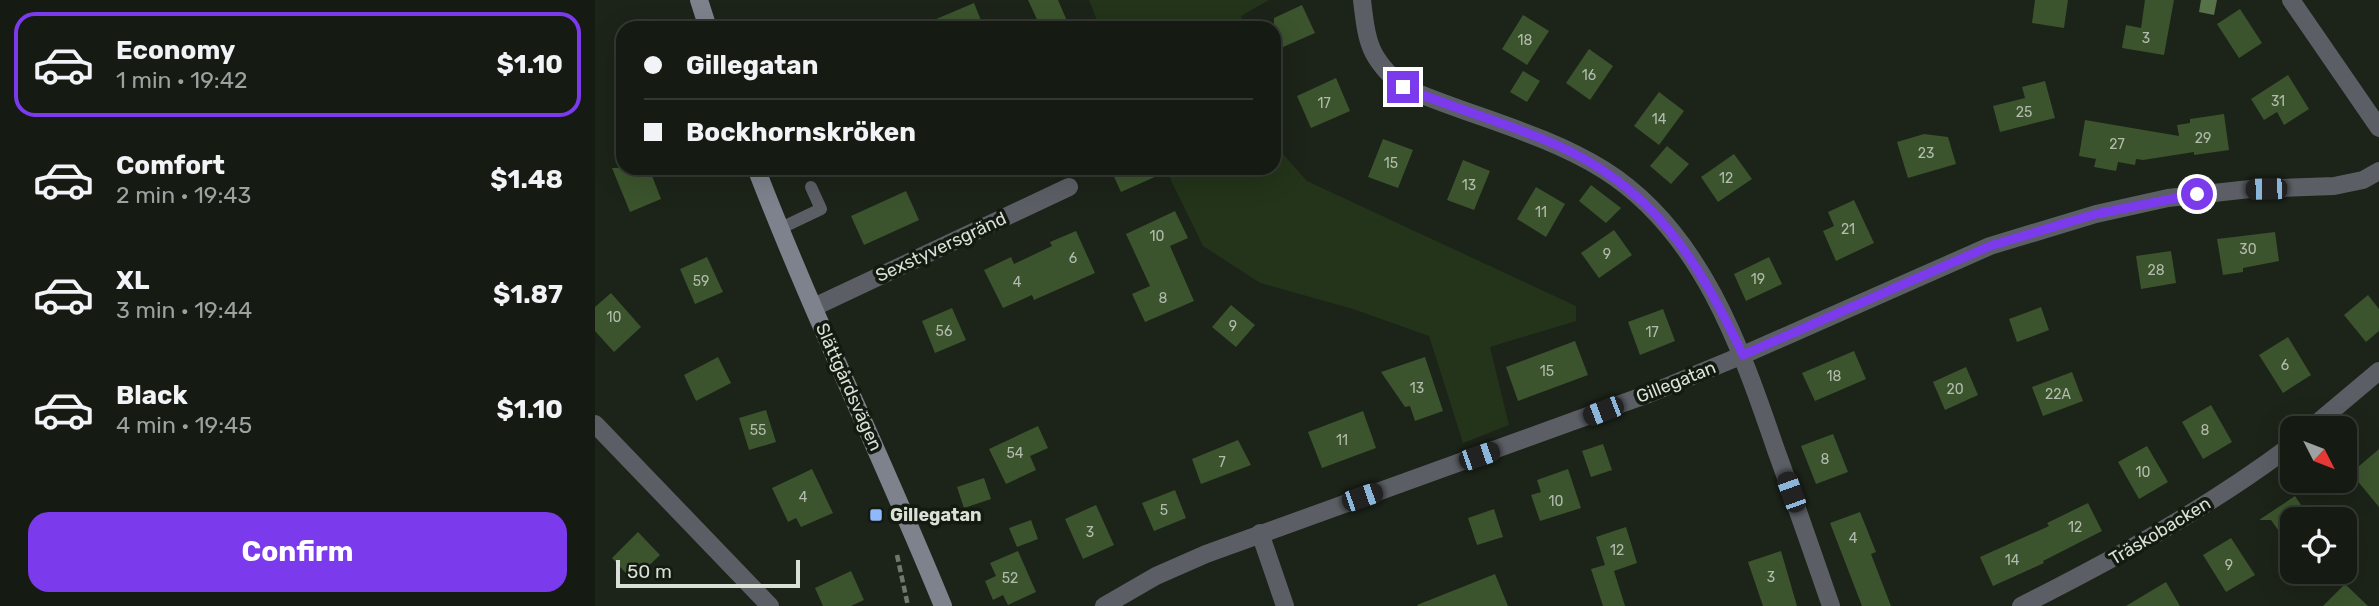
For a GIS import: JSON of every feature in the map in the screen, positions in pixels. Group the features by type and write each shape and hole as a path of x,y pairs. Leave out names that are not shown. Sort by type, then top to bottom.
{"street":[{"path":"699,0 706,21"},
{"path":"1362,0 1367,38 1375,59 1387,74 1403,87 1571,152 1605,170 1641,200 1669,229 1704,279 1743,355 1831,606"},
{"path":"2291,0 2379,128"},
{"name":"Gillegatan","path":"1104,606 1156,576 1260,533 1574,422 1743,355 1990,246 2142,203 2251,189 2334,186 2364,180 2379,171"},
{"name":"Slättgårdsvägen","path":"759,175 779,229 943,606"},
{"name":"Sexstyversgränd","path":"814,307 1069,187"},
{"path":"2325,416 2379,370"},
{"path":"595,424 770,606"},
{"name":"Träskobacken","path":"2021,606 2137,546 2280,453"},
{"path":"1260,533 1285,606"}],"lane":[{"path":"779,229 821,209 811,187"}],"shaded area":[{"path":"1089,0 1269,0 1241,16 1243,21 1097,21"},
{"path":"2201,0 2217,0 2214,15 2199,12"},
{"path":"1281,150 1307,181 1576,306 1576,321 1490,347 1509,425 1463,443 1429,336 1353,309 1260,283 1203,246 1168,175 1281,175"}],"building":[{"path":"1028,0 1058,0 1067,21 1038,21"},
{"path":"2035,0 2068,0 2064,28 2032,23"},
{"path":"2145,0 2174,0 2164,55 2122,48 2126,25 2141,28"},
{"path":"974,3 981,21 932,21"},
{"path":"1302,5 1315,33 1281,48 1281,21 1274,21 1274,18"},
{"path":"2240,9 2262,43 2239,58 2217,24"},
{"path":"1523,15 1549,31 1527,65 1502,49"},
{"path":"1589,49 1613,66 1590,100 1566,83"},
{"path":"1523,71 1540,81 1527,102 1510,92"},
{"path":"2288,75 2309,109 2284,125 2277,112 2264,120 2251,99"},
{"path":"1336,78 1350,111 1311,128 1297,96"},
{"path":"2045,81 2055,118 2000,132 1993,106 2025,98 2022,87"},
{"path":"1659,92 1684,111 1659,145 1634,126"},
{"path":"2224,114 2229,150 2136,159 2135,165 2118,162 2116,171 2094,167 2096,159 2079,156 2085,120 2179,136 2177,125 2190,123 2190,119"},
{"path":"1924,134 1948,137 1956,164 1908,178 1897,142"},
{"path":"1383,139 1413,150 1398,188 1368,177"},
{"path":"1667,146 1689,164 1671,184 1650,166"},
{"path":"1734,154 1752,179 1718,202 1701,177"},
{"path":"1463,160 1490,171 1474,210 1447,200"},
{"path":"612,168 616,168 616,175 652,175 661,199 630,212"},
{"path":"1113,175 1159,175 1121,192"},
{"path":"1591,185 1621,208 1606,223 1579,201"},
{"path":"1536,187 1565,204 1546,237 1517,219"},
{"path":"906,191 919,220 864,245 851,216"},
{"path":"1854,200 1874,243 1836,261 1823,231 1834,226 1828,212"},
{"path":"1175,211 1188,238 1170,246 1194,301 1145,322 1132,294 1150,286 1126,234"},
{"path":"1614,230 1632,255 1599,278 1581,253"},
{"path":"1076,231 1095,273 1034,300 1032,295 1003,308 984,270 1011,257 1014,264 1052,246 1050,242"},
{"path":"2275,232 2279,261 2223,275 2217,239"},
{"path":"2171,251 2176,283 2141,289 2136,256"},
{"path":"707,257 723,292 695,304 680,269"},
{"path":"1769,257 1782,284 1746,301 1734,274"},
{"path":"611,293 641,327 614,352 595,331 595,307"},
{"path":"2368,295 2379,309 2379,331 2366,342 2344,315"},
{"path":"1231,305 1255,325 1236,347 1212,327"},
{"path":"2041,307 2049,330 2017,342 2009,319"},
{"path":"952,308 966,340 935,353 922,321"},
{"path":"1663,309 1675,341 1640,355 1628,322"},
{"path":"2288,337 2311,375 2283,393 2259,355"},
{"path":"1575,341 1588,375 1518,401 1506,367"},
{"path":"1854,351 1866,379 1815,401 1802,373"},
{"path":"718,357 731,383 696,401 684,375"},
{"path":"1425,357 1443,411 1415,421 1410,406 1405,407 1381,372"},
{"path":"1966,367 1978,395 1945,410 1933,382"},
{"path":"2072,372 2083,401 2043,416 2032,387"},
{"path":"2211,405 2232,442 2203,459 2182,422"},
{"path":"766,410 776,442 749,450 739,418"},
{"path":"1363,411 1376,448 1322,468 1308,432"},
{"path":"1038,426 1048,448 1030,456 1036,470 1006,484 989,449"},
{"path":"1833,434 1848,472 1816,484 1801,446"},
{"path":"1238,440 1251,465 1201,484 1192,459"},
{"path":"1603,444 1612,470 1591,477 1582,451"},
{"path":"2147,446 2168,482 2139,499 2118,462"},
{"path":"2379,449 2379,507 2357,480 2357,468"},
{"path":"812,469 833,513 801,527 796,518 788,522 772,488"},
{"path":"1568,469 1581,508 1540,521 1531,495 1541,492 1537,480"},
{"path":"984,478 991,499 964,508 957,487"},
{"path":"1175,490 1186,518 1154,531 1142,503"},
{"path":"2295,496 2302,507 2280,507 2280,533 2271,520 2259,520"},
{"path":"2088,503 2102,531 2043,561 2044,563 1993,586 1980,557 2049,526 2047,523"},
{"path":"1096,505 1114,545 1083,559 1065,519"},
{"path":"1494,509 1503,537 1477,545 1468,518"},
{"path":"1860,512 1876,552 1871,554 1891,606 1862,606 1830,523"},
{"path":"1031,520 1038,539 1017,547 1009,528"},
{"path":"1626,527 1637,563 1614,571 1625,606 1603,606 1591,569 1605,565 1596,537"},
{"path":"638,532 660,555 633,581 612,558"},
{"path":"2231,538 2255,575 2226,592 2203,555"},
{"path":"1018,551 1036,592 1008,605 1003,595 993,600 985,581 996,576 990,563"},
{"path":"1781,551 1797,606 1763,606 1748,562"},
{"path":"851,571 864,600 851,606 823,606 815,588"},
{"path":"1495,574 1508,606 1417,605"},
{"path":"2166,582 2180,606 2126,606"},
{"path":"2345,584 2368,606 2323,606"}],"place":[{"name":"Gillegatan","path":"876,515"}],"route":[{"path":"1403,87 1552,143 1593,163 1624,184 1656,213 1684,249 1721,309 1743,355 1990,246 2096,214 2197,194"}]}
